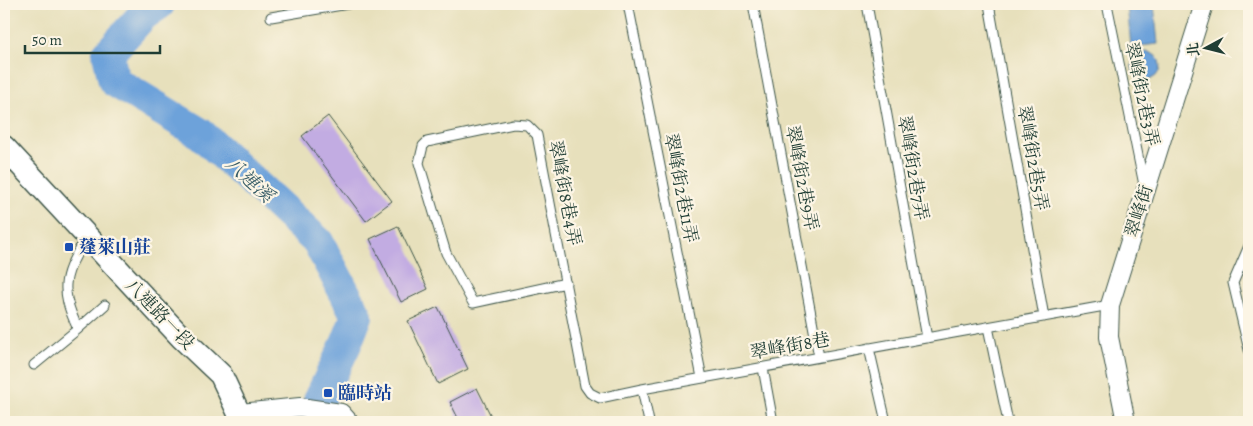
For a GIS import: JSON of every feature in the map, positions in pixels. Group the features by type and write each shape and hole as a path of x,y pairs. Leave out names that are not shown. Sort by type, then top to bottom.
{"street":[{"name":"翠峰街","path":"1126,422 1109,337 1110,306 1204,4"},
{"name":"八連路一段","path":"4,147 182,338 221,375 242,418"},
{"path":"242,418 300,407 341,413 349,422"}],"lane":[{"path":"272,17 348,4"},
{"path":"570,4 588,4"},
{"name":"翠峰街2巷11弄","path":"628,4 702,378"},
{"name":"翠峰街2巷9弄","path":"753,4 818,357"},
{"name":"翠峰街2巷7弄","path":"867,4 927,338"},
{"name":"翠峰街2巷5弄","path":"989,4 1044,317"},
{"name":"翠峰街2巷3弄","path":"1107,4 1145,190"},
{"name":"翠峰街8巷4弄","path":"513,124 527,125 532,128 537,135 566,283 473,304 446,253 419,163 423,146 427,142 513,124"},
{"path":"78,329 68,308 66,280 69,268 87,236"},
{"path":"1249,246 1234,283 1249,350"},
{"name":"翠峰街8巷","path":"566,283 585,386 590,393 600,398 818,357 1110,306"},
{"path":"34,365 106,305"},
{"path":"988,327 1008,422"},
{"path":"869,348 886,422"},
{"path":"762,368 773,422"},
{"path":"642,389 649,422"}],"water":[{"path":"1127,4 1154,4 1158,44 1131,47"},
{"path":"1146,52 1156,56 1160,66 1156,76 1146,80 1136,76 1132,66 1136,56"}],"building":[{"path":"328,116 392,201 366,221 302,136"},
{"path":"398,226 428,289 401,302 370,239"},
{"path":"438,307 468,369 438,384 408,321"},
{"path":"477,388 494,422 460,422 450,402"}],"waterway":[{"name":"八連溪","path":"159,4 143,15 108,54 114,81 201,134 318,242 357,316 346,344 319,400"}],"place":[{"name":"蓬萊山莊","path":"69,247"},
{"name":"臨時站","path":"328,393"}]}
